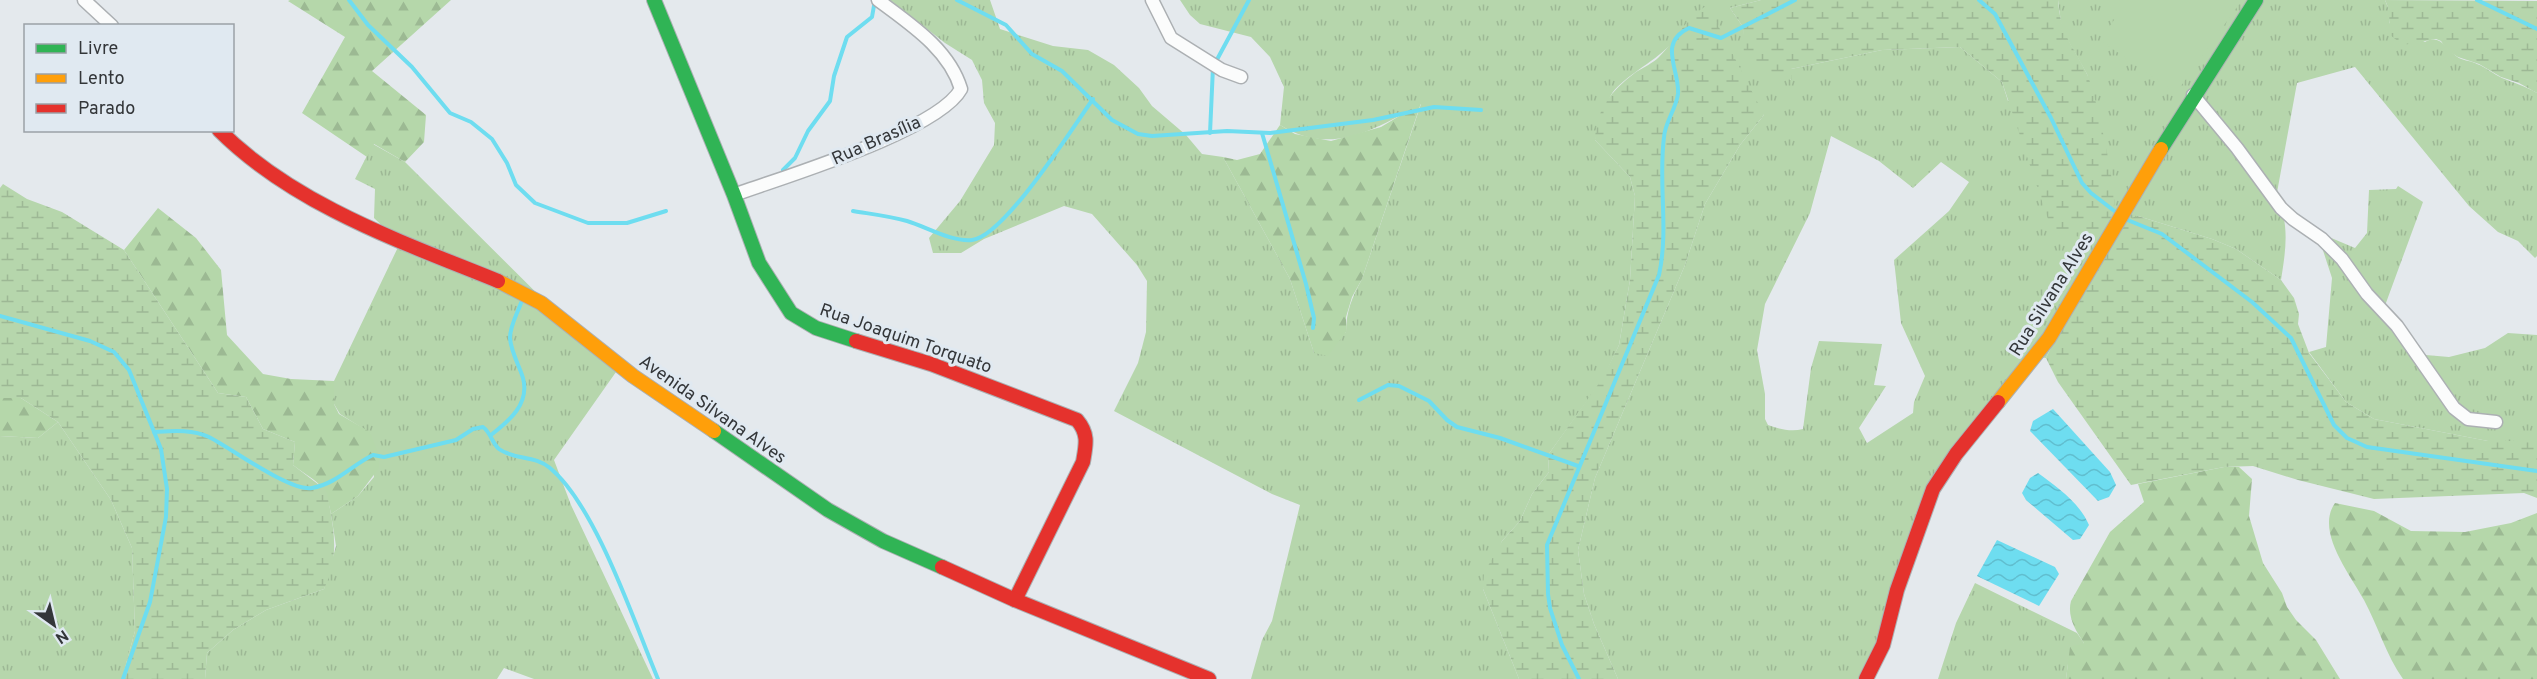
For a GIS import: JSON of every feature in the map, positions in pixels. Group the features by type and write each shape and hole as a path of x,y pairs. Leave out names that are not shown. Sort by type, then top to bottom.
{"street":[{"path":"84,0 110,24"},
{"name":"Rua Joaquim Torquato","path":"654,0 734,195 759,263 791,313 816,328 931,364 1022,397 1077,420 1085,429 1087,441 1083,462 1015,600"},
{"name":"Rua Brasília","path":"734,195 857,151 913,126 955,99 960,89 956,72 935,46 878,0"},
{"path":"1152,0 1171,38 1212,64 1241,77"},
{"name":"Rua Silvana Alves","path":"1866,679 1882,645 1903,571 1933,489 1956,454 2049,338 2102,245 2193,95 2256,0"},
{"path":"2193,95 2237,148 2281,208 2322,239 2342,259 2367,294 2408,341 2454,408 2468,419 2496,422"},
{"name":"Avenida Silvana Alves","path":"221,132 273,174 327,207 412,246 505,284 541,303 633,376 828,510 883,541 1015,600 1209,679"}],"green space":[{"path":"451,0 372,71 426,115 424,142 405,162 374,144 367,157 302,113 345,37 288,1"},
{"path":"890,0 990,0 1000,29 1053,46 1088,50 1114,65 1139,88 1152,106 1186,135 1202,154 1223,157 1290,279 1314,353 1346,332 1350,305 1362,279 1421,104 1370,130 1352,136 1317,139 1299,134 1280,125 1284,87 1270,57 1251,37 1200,24 1190,15 1180,0 1761,0 1730,8 1743,27 1744,35 1791,80 1791,69 1882,50 1960,47 2002,82 2008,101 2092,95 2087,74 2062,30 2058,0 2385,0 2391,15 2389,23 2425,42 2440,41 2459,58 2480,65 2502,78 2537,93 2537,256 2535,258 2518,241 2498,232 2469,206 2355,67 2297,83 2276,198 2284,217 2285,228 2281,280 2236,249 2212,239 2138,216 2059,331 2046,358 2039,357 1954,453 1863,679 1618,679 1594,624 1584,594 1578,550 1595,478 1685,265 1705,204 1740,145 1764,115 1669,46 1615,89 1606,106 1595,140 1630,177 1635,196 1630,280 1619,345 1603,379 1548,455 1549,472 1532,494 1520,521 1502,541 1483,589 1519,679 1251,679 1262,640 1272,621 1300,505 1272,494 1114,411 1138,363 1146,332 1147,281 1137,265 1092,214 1064,206 984,239 961,253 933,253 929,238 960,201 994,145 995,123 984,103 982,80 972,60 945,43","holes":["1831,136 1879,161 1913,188 1941,162 1969,182 1949,211 1894,260 1901,323 1925,376 1914,402 1913,413 1867,443 1859,428 1886,386 1874,385 1882,344 1819,341 1811,368 1803,429 1785,430 1768,425 1765,419 1765,394 1757,350 1765,304 1810,213"]},
{"path":"1761,0 2058,0 2064,31 2090,82 2104,138 2114,194 2112,215 2108,224 2094,238 2053,234 2002,82 1960,47 1882,50 1791,69 1792,80 1759,71 1744,56 1743,27 1730,8"},
{"path":"2128,0 2242,0 2176,93 2100,40"},
{"path":"2385,0 2537,1 2537,93 2479,64 2458,57 2436,39 2403,45 2390,35 2389,14"},
{"path":"1706,6 1764,115 1740,145 1705,204 1685,265 1595,478 1578,550 1584,594 1594,624 1618,679 1519,679 1483,589 1484,573 1502,541 1520,521 1532,494 1549,472 1548,455 1602,379 1619,345 1630,280 1635,196 1630,177 1595,140 1596,129 1606,101 1612,94 1636,72 1659,57 1686,23"},
{"path":"1421,103 1362,279 1352,297 1346,317 1346,332 1328,356 1314,353 1290,279 1223,157 1237,160 1260,154 1280,125 1295,134 1331,141 1381,127"},
{"path":"373,144 405,162 616,372 554,460 571,505 653,679 534,679 504,668 497,679 205,679 207,653 233,630 266,610 324,589 336,546 331,514 358,496 374,477 370,433 340,414 334,404 334,381 400,243 374,218 375,189 355,179"},
{"path":"3,184 27,199 62,212 124,250 218,393 246,397 263,429 295,442 293,465 327,493 334,553 324,589 266,610 233,630 207,653 205,679 122,679 135,631 132,548 111,500 58,422 21,398 0,398 0,188"},
{"path":"2398,186 2423,202 2383,311 2414,354 2449,357 2485,348 2508,333 2537,335 2537,441 2488,441 2374,419 2346,402 2309,352 2326,347 2332,278 2317,232 2355,248 2367,233 2369,190 2396,189"},
{"path":"158,208 196,238 221,270 227,335 263,374 291,379 334,381 334,404 339,414 370,432 379,455 379,468 358,496 331,514 323,489 293,465 295,442 263,429 246,397 218,393 124,250"},
{"path":"2138,216 2212,239 2236,249 2281,280 2294,298 2299,314 2298,324 2309,353 2346,402 2374,419 2488,441 2537,441 2537,498 2524,493 2374,499 2253,466 2224,467 2131,485 2058,382 2046,358 2059,331 2127,219"},
{"path":"0,398 21,398 58,422 38,438 0,436"},
{"path":"58,422 111,500 132,548 135,631 122,679 0,679 0,436 38,438"},
{"path":"2224,467 2239,467 2252,479 2249,516 2263,563 2282,593 2287,607 2296,620 2316,640 2340,679 2066,679 2070,647 2084,643 2071,617 2071,601 2110,532 2144,502 2138,484"},
{"path":"2335,503 2374,511 2411,531 2465,532 2511,523 2537,513 2537,679 2403,679 2364,600 2337,552 2329,526 2330,514"},
{"path":"1975,583 2077,633 2084,643 2068,664 2066,679 1938,679 1956,623"}],"water":[{"path":"2053,409 2110,472 2116,485 2109,497 2098,501 2030,431 2033,421"},
{"path":"2038,473 2067,496 2085,517 2089,525 2080,539 2073,540 2026,500 2022,493 2030,478"},
{"path":"1997,540 2055,567 2059,574 2039,606 1977,576"}],"waterway":[{"path":"349,0 368,25 412,67 450,113 471,122 492,139 507,163 516,185 535,203 588,223 627,223 666,211"},
{"path":"783,170 795,158 808,131 830,101 834,76 847,37 872,17 875,0"},
{"path":"957,0 1006,25 1032,54 1062,71 1112,120 1138,134 1152,136 1227,131 1270,133 1373,120 1434,107 1481,110"},
{"path":"1210,133 1213,67 1249,0"},
{"path":"1579,679 1562,645 1550,608 1547,545 1659,275 1663,240 1662,154 1666,126 1678,94 1672,58 1674,41 1679,34 1689,28 1721,38 1795,0"},
{"path":"1979,0 1995,14 2051,118 2082,183 2117,213"},
{"path":"2477,0 2537,29"},
{"path":"853,211 907,221 956,239 972,240 986,234 1002,221 1037,179 1093,99"},
{"path":"1262,133 1306,284 1314,318 1313,328"},
{"path":"2125,219 2162,234 2252,302 2291,338 2334,425 2347,438 2367,447 2537,471"},
{"path":"491,435 511,418 521,404 523,396 523,378 510,338 512,325 521,303"},
{"path":"0,316 90,341 114,352 129,370 161,449 167,489 166,517 150,602 123,679"},
{"path":"1359,400 1388,385 1399,386 1429,401 1457,427 1500,438 1578,466"},
{"path":"154,432 182,431 202,434 276,477 302,487 312,488 329,483 373,455 384,457 456,440 473,429 483,427 499,449 511,455 538,461 550,468 567,486 583,509 612,566 658,679"}],"traffic: fast":[{"path":"654,0 734,195 759,263 791,313 816,328 856,341"},
{"path":"2161,149 2256,0"},
{"path":"714,431 828,510 883,541 942,567"}],"traffic: slow":[{"path":"1998,402 2049,338 2161,149"},
{"path":"498,281 541,303 633,376 714,431"}],"traffic: jam":[{"path":"221,132 281,180 315,200 387,236 498,281"},
{"path":"856,341 931,364 1077,420 1081,425 1086,440 1083,462 1015,600"},
{"path":"1866,679 1883,645 1897,590 1933,489 1956,454 1998,402"},
{"path":"942,567 1015,600 1209,679"}]}
